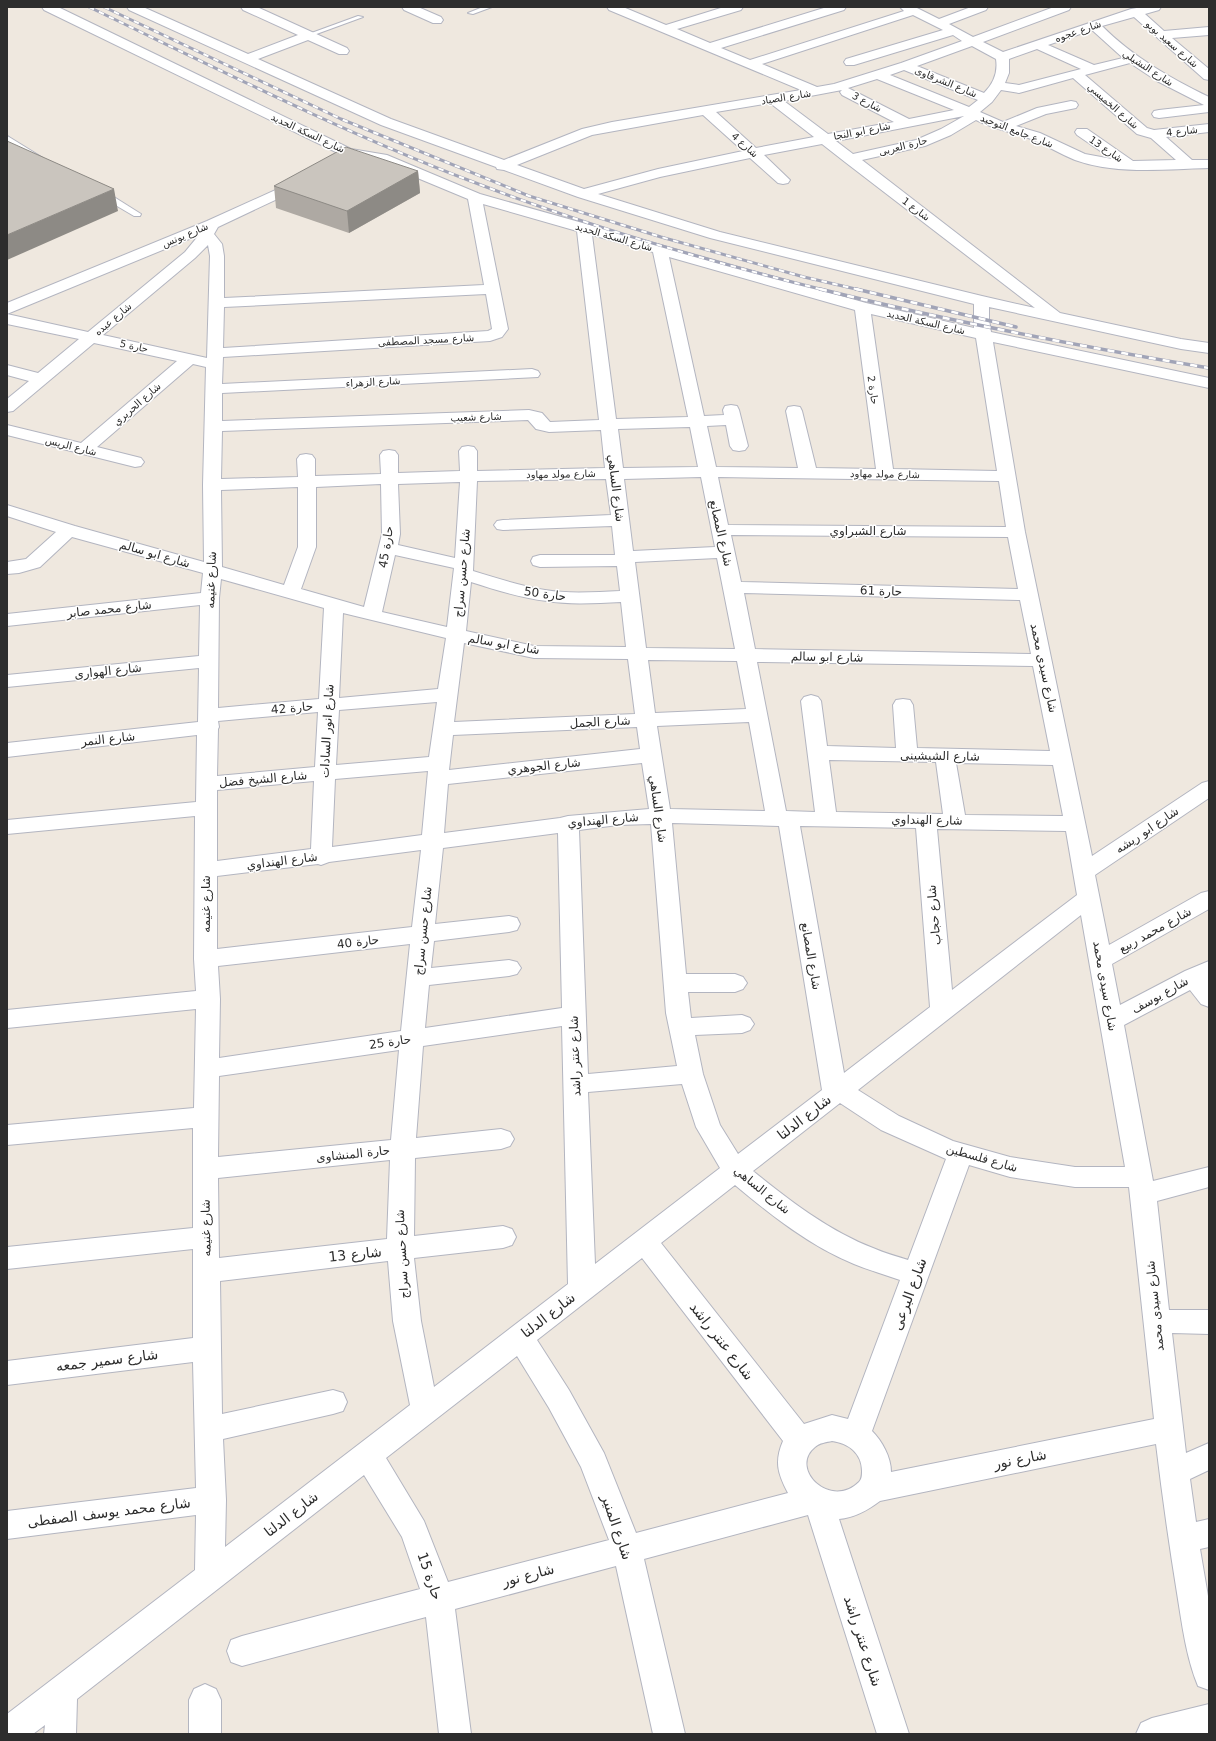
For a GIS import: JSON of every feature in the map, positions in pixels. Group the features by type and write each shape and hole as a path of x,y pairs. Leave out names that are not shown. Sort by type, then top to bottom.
{"street":[{"name":"شارع السكة الحديد","path":"48,7 348,152 382,158 475,197 862,307 984,335 1209,383"},
{"path":"247,7 343,51"},
{"path":"408,7 437,20"},
{"path":"613,7 818,92"},
{"path":"628,13 650,7"},
{"path":"665,29 737,7"},
{"path":"710,47 840,7"},
{"path":"939,23 982,7"},
{"name":"شارع الصياد","path":"502,166 587,132 612,126 818,92 906,66 1065,7"},
{"name":"شارع عجوه","path":"1002,58 1094,24 1155,7"},
{"path":"141,8 247,59 386,122 502,166 583,194 715,235 982,301 1181,344 1209,348"},
{"path":"750,64 910,8 1002,58"},
{"name":"شارع سعيد بوبو","path":"1135,12 1209,76"},
{"path":"1150,25 1183,21"},
{"name":"شارع النشيلي","path":"1094,24 1111,44 1132,59 1181,89 1209,102"},
{"path":"850,62 954,31"},
{"path":"1162,35 1209,31"},
{"path":"247,59 308,35"},
{"path":"1038,45 1094,70"},
{"path":"1185,55 1203,54"},
{"name":"شارع ابو النجا","path":"583,194 658,174 754,153 907,123 972,113 998,86 1004,64 1002,58"},
{"path":"998,86 1019,89 1132,59"},
{"name":"شارع الشرقاوى","path":"906,66 987,99"},
{"name":"شارع الخميسي","path":"1076,74 1142,131 1154,134 1188,164"},
{"name":"شارع جامع التوحيد","path":"878,75 972,113 1002,127 1035,136 1080,157 1096,161 1131,165 1209,164"},
{"name":"شارع 3","path":"847,92 907,123"},
{"name":"شارع 1","path":"773,99 1059,318"},
{"path":"1002,127 1042,111 1071,106"},
{"path":"1159,114 1209,108"},
{"name":"شارع 4","path":"706,110 783,180"},
{"name":"حارة العربى","path":"850,159 920,143 934,138 972,113"},
{"name":"شارع 4","path":"1154,134 1209,128"},
{"name":"شارع 13","path":"1082,132 1131,165"},
{"path":"338,165 359,155"},
{"name":"شارع يونس","path":"7,309 210,229 317,175"},
{"name":"شارع مسجد المصطفى","path":"214,358 490,336 496,334 500,330 475,197"},
{"name":"شارع الساهي","path":"584,228 645,720 661,816 680,1027 691,1074 708,1127 735,1171 772,1201 813,1230 863,1256 916,1274"},
{"name":"شارع غنيمه","path":"210,229 217,250 213,389 213,571 210,598 208,784 206,808 206,960 208,999 205,1169 207,1237 208,1430 211,1500 210,1577"},
{"name":"شارع عبده","path":"7,407 190,255 203,241 210,229"},
{"name":"شارع المصانع","path":"660,250 733,587 757,714 782,818 837,1092"},
{"path":"215,303 492,288"},
{"name":"شارع سيدى محمد","path":"982,301 981,320 1016,532 1075,824 1141,1186 1174,1472 1196,1536 1198,1627 1209,1674"},
{"name":"حارة 2","path":"862,307 884,474"},
{"name":"حارة 5","path":"7,319 190,358 214,358"},
{"name":"شارع الحريري","path":"85,449 190,358"},
{"path":"7,370 42,379"},
{"name":"شارع الزهراء","path":"213,389 532,374"},
{"path":"794,411 808,473"},
{"name":"شارع شعيب","path":"213,426 529,415 536,417 542,425 549,427 697,421 732,415 739,446"},
{"name":"شارع الريس","path":"7,430 135,462"},
{"name":"شارع حسن سراج","path":"425,1410 407,1326 403,1290 400,1210 402,1149 422,934 433,842 438,771 464,569 469,476 468,451"},
{"name":"حارة 45","path":"372,615 391,534 389,454"},
{"path":"291,592 307,547 308,524 306,459"},
{"name":"شارع مولد مهاود","path":"212,485 390,478 614,473 708,472 1007,476"},
{"name":"شارع ابو سالم","path":"7,510 69,530 372,615 506,647 534,652 1042,660"},
{"path":"503,525 620,520"},
{"path":"7,568 19,567 32,562 69,530"},
{"name":"شارع الشبراوي","path":"720,530 1016,532"},
{"name":"حارة 50","path":"388,548 464,569 512,588 546,596 568,598 629,596"},
{"path":"540,561 725,552"},
{"name":"حارة 61","path":"733,587 1029,595"},
{"name":"شارع محمد صابر","path":"7,620 210,598"},
{"name":"شارع انور السادات","path":"321,857 334,604"},
{"name":"شارع الهوارى","path":"7,682 210,661"},
{"name":"حارة 42","path":"209,721 329,704 447,696"},
{"path":"811,701 826,818"},
{"path":"903,705 908,755"},
{"name":"شارع الجمل","path":"443,729 757,714"},
{"name":"شارع النمر","path":"7,750 209,721"},
{"name":"شارع الشيشينى","path":"818,754 1062,758"},
{"name":"شارع الجوهري","path":"438,771 650,755"},
{"path":"945,756 955,821"},
{"name":"شارع الشيخ فضل","path":"208,784 325,773 438,771"},
{"name":"شارع ابو ريشه","path":"1086,884 1209,788"},
{"path":"7,827 206,808"},
{"name":"شارع الهنداوي","path":"207,870 321,857 568,823 618,818 661,816 826,818 1075,824"},
{"name":"شارع حجاب","path":"926,820 942,1011"},
{"name":"شارع عنتر راشد","path":"568,823 582,1289"},
{"name":"شارع الدلتا","path":"7,1734 942,1011 1086,884"},
{"name":"شارع محمد ربيع","path":"1100,960 1209,899"},
{"name":"حارة 40","path":"206,960 509,924"},
{"path":"418,978 509,968"},
{"path":"1201,973 1209,998"},
{"name":"شارع يوسف","path":"1111,1021 1201,973"},
{"path":"675,983 735,983"},
{"path":"7,1019 208,999"},
{"name":"حارة 25","path":"206,1069 574,1015"},
{"path":"680,1027 742,1024"},
{"path":"576,1084 691,1074"},
{"name":"شارع فلسطين","path":"837,1092 890,1123 947,1149 1010,1167 1141,1186 1209,1177"},
{"path":"7,1135 206,1117"},
{"name":"حارة المنشاوى","path":"205,1169 501,1140"},
{"name":"شارع البرعى","path":"856,1435 961,1153"},
{"path":"7,1258 207,1237"},
{"name":"شارع 13","path":"207,1271 503,1237"},
{"name":"شارع عنتر راشد","path":"644,1241 800,1441"},
{"path":"1157,1321 1209,1322"},
{"name":"شارع المنير","path":"520,1337 559,1398 594,1462 627,1549 669,1734"},
{"name":"شارع سمير جمعه","path":"7,1373 208,1348"},
{"path":"208,1430 333,1402"},
{"path":"832,1428 845,1430 856,1435 868,1446 876,1460 877,1475 872,1489 862,1499 849,1505 834,1506 816,1501 802,1491 794,1478 791,1465 793,1452 800,1441 809,1434 820,1429 832,1428"},
{"name":"شارع نور","path":"872,1489 1169,1429"},
{"name":"حارة 15","path":"368,1455 414,1531 439,1598 455,1734"},
{"path":"1174,1472 1209,1456"},
{"name":"شارع محمد يوسف الصفطى","path":"7,1525 211,1500"},
{"name":"شارع عنتر راشد","path":"816,1501 893,1734"},
{"name":"شارع نور","path":"242,1651 439,1598 816,1501"},
{"path":"60,1734 62,1692"},
{"path":"205,1700 205,1734"},
{"path":"1152,1734 1209,1720"}],"lane":[{"path":"471,13 489,7"},
{"path":"308,35 360,17"},
{"path":"7,138 48,162"},
{"path":"96,190 138,214"}],"building":[{"path":"7,141 114,189 7,235"},
{"path":"346,147 418,171 347,211 274,186"}],"railway":[{"path":"89,7 324,119 420,161 468,180 556,212 644,241 824,290"},
{"path":"104,7 341,119 529,196 661,237 804,277 860,290"},
{"path":"820,289 824,290"},
{"path":"856,289 1016,327"},
{"path":"824,290 916,312 1013,332 1209,368"}]}
